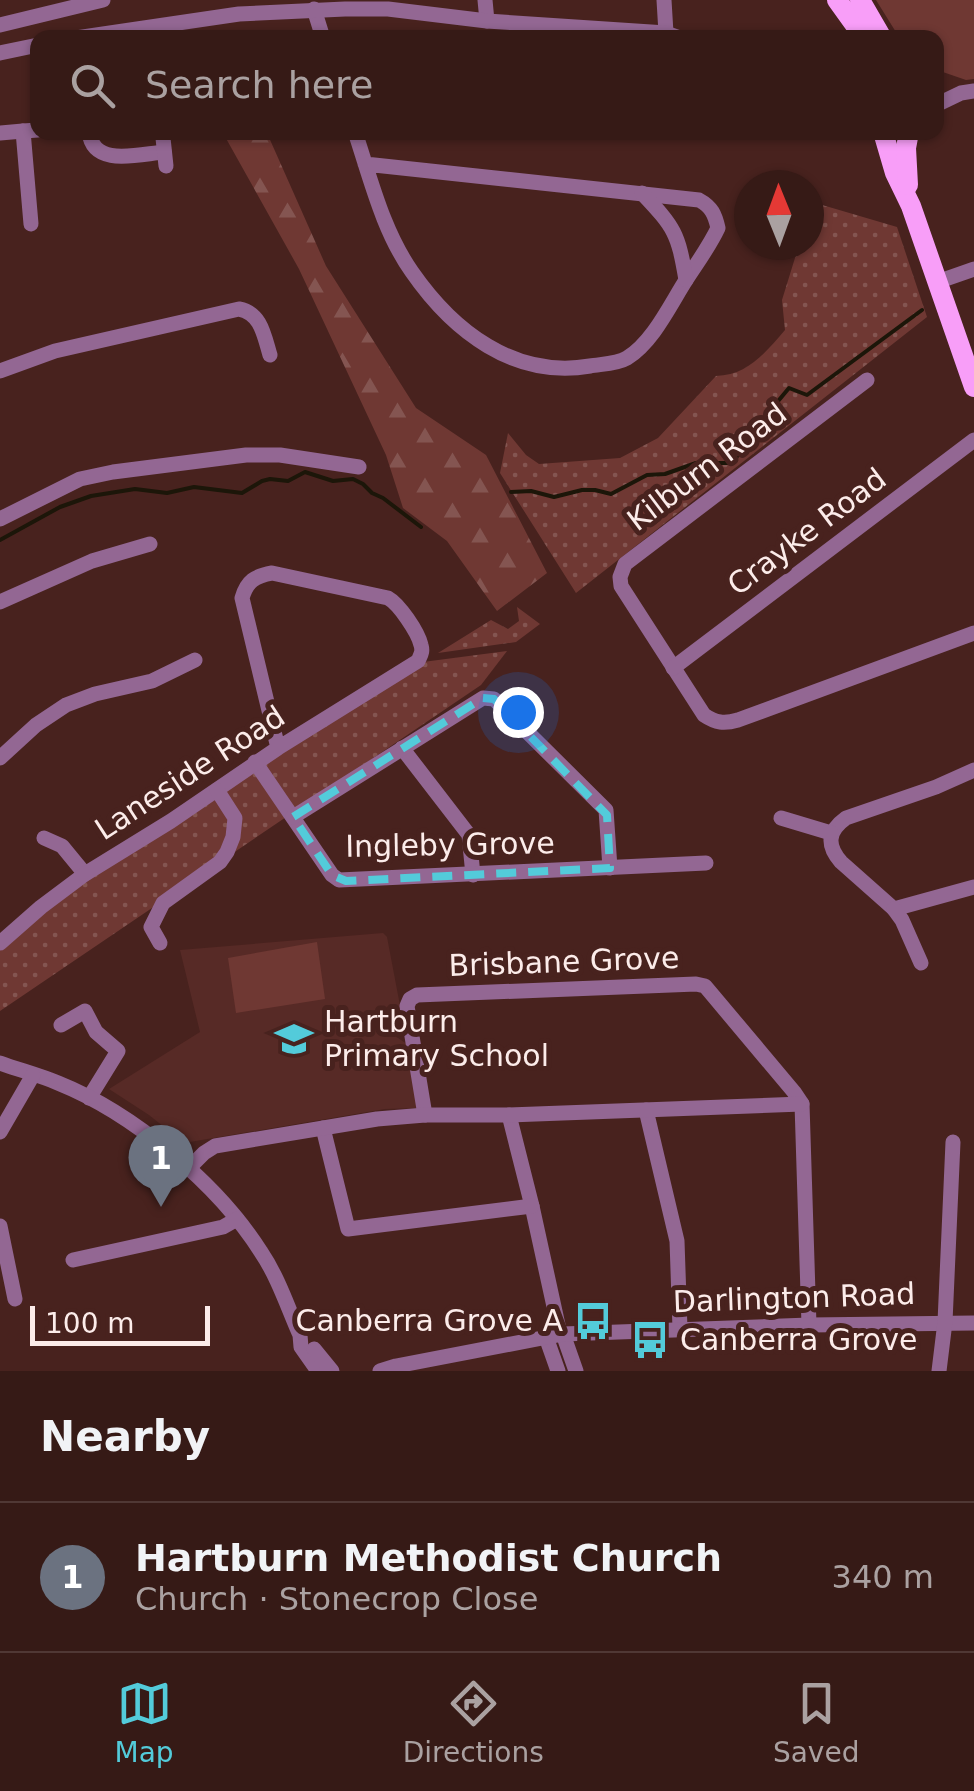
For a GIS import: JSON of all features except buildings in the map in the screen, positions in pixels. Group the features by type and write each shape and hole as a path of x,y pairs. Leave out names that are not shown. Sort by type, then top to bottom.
{"main road":[{"path":"837,0 859,30"},
{"path":"860,0 877,30"},
{"path":"885,140 974,387"},
{"path":"908,140 910,206"}],"street":[{"path":"1,22 103,0"},
{"path":"485,0 487,21"},
{"path":"664,0 672,30"},
{"path":"116,30 237,7 314,10 388,5 487,21 607,30"},
{"path":"314,10 320,30"},
{"path":"0,52 30,46"},
{"path":"0,132 30,130"},
{"path":"30,140 31,224"},
{"path":"90,140 96,151 111,156 164,152"},
{"path":"357,140 365,164 387,228 411,270 443,312 470,337 521,362 572,369 625,360 654,332 718,228 715,215 700,200 365,164"},
{"path":"642,194 675,232 686,280"},
{"path":"937,282 974,269"},
{"path":"0,371 52,352 239,309 258,319 270,355"},
{"name":"Kilburn Road","path":"859,382 625,564 621,586 704,715 715,722 728,723 974,633"},
{"name":"Crayke Road","path":"673,668 974,440"},
{"path":"0,519 80,478 114,472 246,456 314,459 359,466"},
{"path":"0,602 92,561 142,552"},
{"name":"Laneside Road","path":"0,943 85,874 418,661 420,642 396,602 272,573 256,576 246,586 242,598 278,748"},
{"path":"0,758 66,704 152,681 195,660"},
{"path":"293,817 482,698 494,699 606,810 610,868"},
{"path":"402,748 469,836 473,875"},
{"name":"Ingleby Grove","path":"255,762 338,880 706,864"},
{"path":"922,963 894,909 834,854 831,833 846,818 974,770"},
{"path":"160,943 144,926 164,903 220,862 233,837 235,818 217,790"},
{"path":"781,818 831,833"},
{"path":"44,838 62,846 85,874"},
{"path":"894,909 974,887"},
{"name":"Brisbane Grove","path":"425,1114 407,1006 418,995 696,984 705,986 802,1104"},
{"path":"61,1026 85,1011 96,1032 124,1055 89,1098"},
{"path":"0,1063 58,1082 89,1098 134,1124 188,1169 237,1219 262,1252 300,1336 332,1371"},
{"path":"0,1132 33,1074"},
{"path":"188,1169 215,1146 376,1118 802,1104 809,1324"},
{"path":"646,1110 678,1241 680,1328"},
{"path":"509,1115 567,1370"},
{"path":"324,1128 348,1229 532,1206"},
{"path":"939,1371 953,1142"},
{"path":"73,1260 224,1226 237,1219"},
{"path":"0,1226 15,1299"},
{"name":"Darlington Road","path":"380,1371 556,1335 809,1324 974,1323"},
{"path":"300,1336 301,1347 318,1371"}],"highlighted area":[{"path":"483,698 494,699 607,815 610,868 346,881 332,875 293,817"}],"shaded area":[{"name":"Hartburn Primary School","path":"383,933 387,937 402,1016 392,1034 407,1044 419,1108 385,1109 184,1143 109,1089 200,1032 180,950"}],"green space":[{"path":"876,0 974,0 974,79 944,72 944,30 895,30"},
{"path":"227,140 270,140 326,266 416,408 486,455 547,573 497,611 447,541 403,508 386,455 299,269"},
{"path":"824,206 897,227 927,317 576,593 500,473 508,433 539,464 620,458 658,438 716,376 737,372 763,354 785,330 782,300 794,260 824,260"},
{"path":"517,607 540,624 516,642 438,653 491,620 508,629 519,621"},
{"path":"507,651 481,685 0,1011 0,936 423,662"},
{"path":"317,942 325,999 236,1013 228,958"}],"waterway":[{"path":"511,492 531,491 554,497 582,490 611,494 647,475 665,474 696,463 733,463 749,436 789,388 807,395 922,310"},
{"path":"0,540 60,507 91,496 135,489 167,493 194,487 242,493 262,481 288,481 305,472 333,481 353,479 421,527"}],"place":[{"name":"Hartburn Primary School","path":"294,1039"},
{"name":"Hartburn Methodist Church","path":"161,1207"},
{"name":"Canberra Grove A","path":"593,1321"},
{"name":"Canberra Grove","path":"650,1340"}]}
